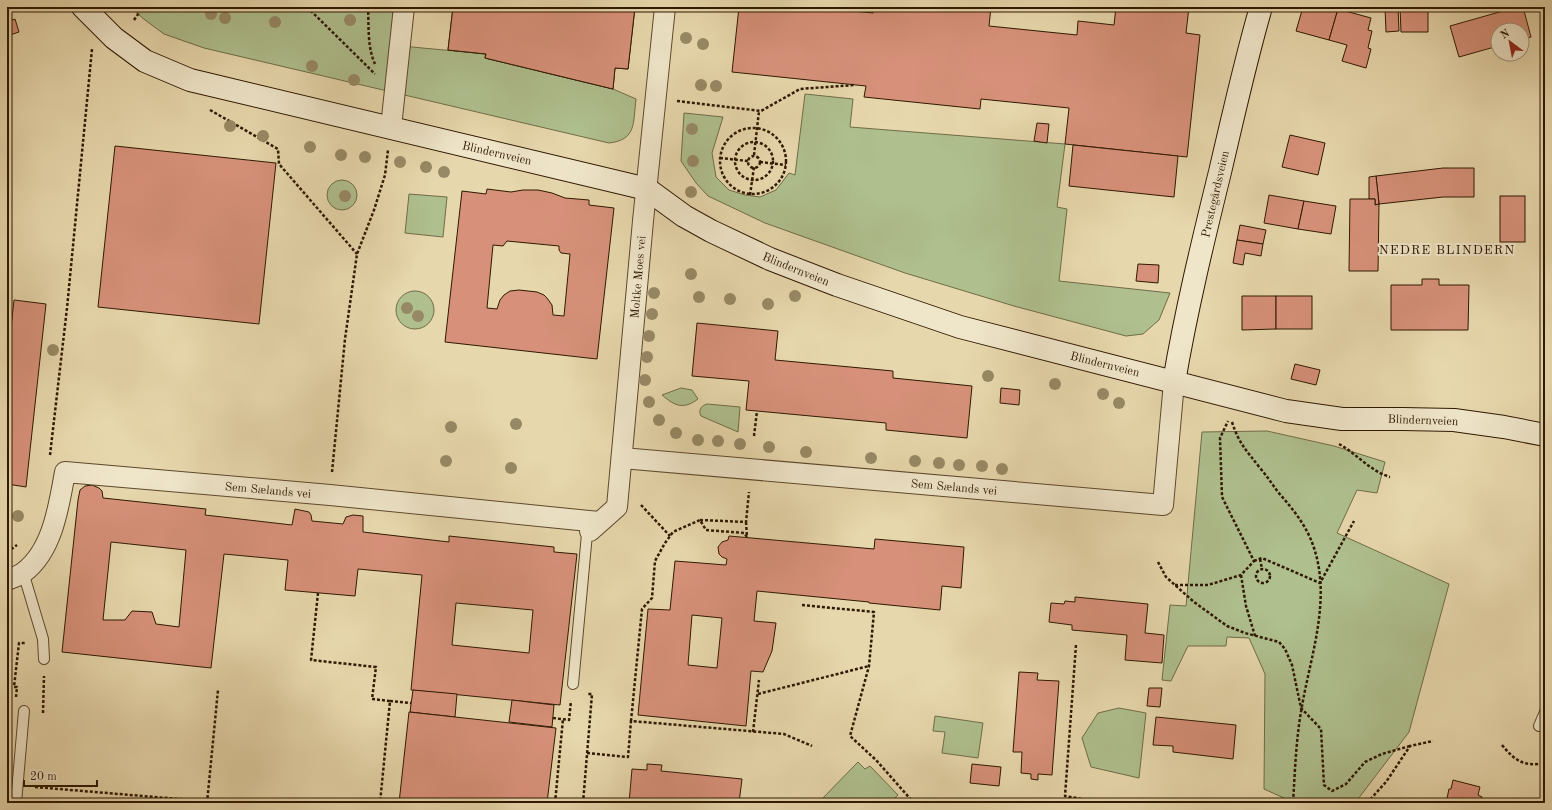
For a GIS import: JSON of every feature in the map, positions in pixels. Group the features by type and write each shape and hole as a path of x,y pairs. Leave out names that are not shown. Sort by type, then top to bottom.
{"street":[{"name":"Blindernveien","path":"83,7 114,38 145,61 190,80 646,188 684,216 711,231 770,259 837,285 960,327 1286,412 1342,419 1454,420 1504,427 1545,435"},
{"path":"390,127 404,7"},
{"name":"Moltke Moes vei","path":"593,528 617,507 646,188 666,7"},
{"name":"Prestegårdsveien","path":"1174,382 1180,346 1209,216 1245,63 1260,7"},
{"name":"Sem Sælands vei","path":"622,458 1163,505 1174,382"},
{"name":"Sem Sælands vei","path":"15,576 40,555 56,518 65,472 330,495 593,528"}],"lane":[{"path":"573,688 593,528"},
{"path":"15,576 43,639 44,659"},
{"path":"16,803 24,711"},
{"path":"1539,726 1545,712"}],"path":[{"path":"134,20 143,7"},
{"path":"306,7 380,79"},
{"path":"862,7 862,12"},
{"path":"50,456 68,300 92,42"},
{"path":"677,101 761,111 800,89 854,85"},
{"path":"204,107 278,149 279,164 357,254"},
{"path":"748,161 750,157 754,155 759,111"},
{"path":"330,495 345,339 357,254 386,175 390,127"},
{"path":"757,128 772,133 779,140 786,153 786,165 784,175 775,187 762,194 750,195 736,190 728,183 721,170 720,158 724,146 732,135 745,129 757,128"},
{"path":"756,142 761,143 769,149 772,155 773,164 767,175 760,180 752,180 744,178 738,172 735,159 738,150 742,146 748,143 756,142"},
{"path":"754,155 758,157 760,162"},
{"path":"720,158 748,161 754,168"},
{"path":"760,162 786,165"},
{"path":"750,195 754,168 758,166 760,162"},
{"path":"754,436 757,411"},
{"path":"1254,561 1222,497 1220,438 1230,417 1236,436 1242,447 1289,504 1305,527 1313,545 1320,584 1321,610 1301,708 1293,803"},
{"path":"1335,441 1352,451 1374,470 1390,477"},
{"path":"700,520 706,530 744,533 747,538 746,522 751,469"},
{"path":"639,503 670,536"},
{"path":"587,753 628,757 642,609 652,598 655,561 670,536 673,532 700,520 746,522"},
{"path":"1320,584 1354,521"},
{"path":"7,552 22,542"},
{"path":"1175,584 1208,585 1241,575 1254,561 1262,558 1320,584"},
{"path":"1260,559 1262,569"},
{"path":"1158,562 1166,577 1194,602 1228,626 1279,642 1285,648 1292,665 1301,708 1322,729 1324,785 1332,791 1346,784 1365,762 1382,754 1433,741"},
{"path":"1262,569 1266,570 1271,575 1270,580 1267,583 1259,583 1256,579 1258,571 1262,569"},
{"path":"1241,575 1246,606 1256,636"},
{"path":"318,593 311,660 376,667 372,699 411,703"},
{"path":"802,605 874,612 869,666 850,736 876,760 914,803"},
{"path":"15,700 17,687 14,686 19,643 29,643"},
{"path":"1076,644 1065,796 1103,803"},
{"path":"44,659 44,708"},
{"path":"758,694 869,666"},
{"path":"753,732 759,680"},
{"path":"553,718 569,720 573,688 592,694 583,803"},
{"path":"207,802 218,690"},
{"path":"380,803 390,701"},
{"path":"554,803 563,719"},
{"path":"632,721 784,734 812,746"},
{"path":"1502,745 1517,761 1529,765 1545,763"},
{"path":"1367,803 1386,782 1410,746"},
{"path":"34,787 226,803"},
{"path":"1249,803 1255,803"}],"green space":[{"path":"130,7 395,7 391,45 486,54 485,58 613,89 636,99 634,122 629,134 625,138 609,143 204,48 164,34"},
{"path":"805,94 853,99 850,127 1065,144 1057,207 1067,209 1059,281 1170,293 1159,320 1143,334 1126,336 1014,306 905,273 765,223 708,196 696,183 681,161 684,113 723,117 712,153 716,177 729,190 745,195 760,197 776,190 789,173 795,175"},
{"path":"342,180 348,181 356,189 356,201 348,209 342,210 336,209 328,201 327,195 328,189 336,181"},
{"path":"409,194 447,197 443,237 405,233"},
{"path":"415,291 428,297 434,310 428,323 415,329 402,323 396,310 402,297"},
{"path":"681,388 692,390 698,399 688,405 679,405 671,402 662,395"},
{"path":"707,404 740,407 738,432 701,416 701,408"},
{"path":"1267,431 1334,446 1385,462 1377,493 1357,490 1337,533 1449,584 1409,732 1355,803 1295,803 1264,789 1265,674 1249,638 1227,637 1226,646 1188,646 1171,681 1162,680 1170,605 1186,606 1202,432"},
{"path":"1119,708 1146,713 1139,778 1091,767 1082,738 1098,713"},
{"path":"935,716 983,723 978,758 942,753 945,732 933,731"},
{"path":"858,762 865,769 870,766 898,795 890,803 818,803"}],"building":[{"path":"453,7 635,7 628,69 615,68 613,89 485,58 486,54 448,50"},
{"path":"453,7 635,7 628,69 615,68 613,89 485,58 486,54 448,50"},
{"path":"739,7 815,7 873,13 874,7 991,7 989,26 1077,35 1078,21 1114,25 1116,7 1189,7 1186,33 1200,35 1187,157 1065,144 1069,108 981,99 980,109 864,97 866,86 732,72"},
{"path":"1303,7 1331,7 1338,9 1329,40 1296,31"},
{"path":"1398,7 1399,31 1386,32 1385,8"},
{"path":"1400,7 1428,7 1428,32 1401,32"},
{"path":"1517,7 1523,7 1527,22 1490,22 1490,48 1459,57 1450,26"},
{"path":"1338,9 1371,18 1368,30 1372,31 1368,48 1371,49 1366,68 1342,61 1347,45 1329,40"},
{"path":"15,19 19,32 7,36 7,22"},
{"path":"1037,123 1049,124 1047,143 1034,141"},
{"path":"1290,135 1325,143 1318,175 1282,167"},
{"path":"1073,145 1178,156 1174,197 1069,186"},
{"path":"115,146 276,163 259,324 98,307"},
{"path":"1443,168 1474,168 1474,197 1443,197 1379,204 1376,176"},
{"path":"1376,176 1379,204 1375,205 1375,199 1369,199 1369,177"},
{"path":"487,189 511,192 538,190 565,198 589,200 589,205 614,208 597,359 445,342 462,191 486,194","holes":["507,241 559,246 561,253 570,254 564,316 553,315 552,305 544,295 537,292 519,290 510,291 504,295 500,300 497,309 487,308 493,245 503,246"]},
{"path":"1269,195 1304,201 1298,229 1264,223"},
{"path":"1500,196 1525,196 1525,242 1500,242"},
{"path":"1350,199 1375,199 1375,205 1379,204 1378,271 1349,271"},
{"path":"1304,201 1336,206 1331,234 1298,229"},
{"path":"1240,225 1266,230 1263,244 1237,240"},
{"path":"1237,240 1263,244 1261,256 1245,253 1243,265 1233,263"},
{"path":"1138,264 1159,265 1158,283 1136,281"},
{"path":"1422,279 1439,279 1439,285 1469,285 1468,330 1391,330 1391,285 1422,285"},
{"path":"1242,296 1276,296 1276,329 1242,330"},
{"path":"1276,296 1312,296 1312,329 1276,329"},
{"path":"14,300 46,304 26,487 7,484 7,364"},
{"path":"697,323 778,331 775,360 893,371 893,378 972,386 967,438 886,430 886,423 746,410 749,381 692,376"},
{"path":"1295,364 1320,370 1316,385 1291,379"},
{"path":"1001,388 1020,390 1019,405 1000,403"},
{"path":"92,485 99,488 102,491 103,498 206,509 205,515 292,525 295,509 309,512 312,521 343,524 346,517 353,515 363,516 363,532 449,542 449,536 554,547 554,552 577,554 560,705 411,690 422,575 358,569 355,596 285,590 288,560 224,554 211,668 62,652 78,500 80,490 85,486","holes":["111,542 186,550 179,627 156,624 152,612 132,611 125,620 103,620","456,603 533,610 529,653 452,645"]},
{"path":"729,536 874,549 875,539 964,547 961,588 942,586 940,610 757,591 754,621 776,623 772,651 763,672 751,671 746,726 638,715 648,609 670,610 675,561 726,565 727,559 719,554 718,547 722,542 728,540","holes":["692,615 722,618 717,668 688,665"]},
{"path":"1075,597 1148,604 1145,633 1164,635 1162,663 1125,660 1127,635 1072,630 1072,625 1049,622 1051,603 1064,604 1065,601 1075,602"},
{"path":"1019,672 1038,673 1037,680 1059,681 1052,775 1038,774 1038,780 1031,779 1031,774 1021,773 1022,752 1013,752"},
{"path":"1149,688 1162,688 1160,707 1147,706"},
{"path":"413,690 457,694 455,717 410,712"},
{"path":"512,700 554,705 552,727 509,722"},
{"path":"409,712 556,728 547,803 399,803"},
{"path":"1156,717 1236,725 1233,759 1173,752 1173,746 1153,745"},
{"path":"647,764 662,765 661,771 742,779 739,803 629,803 632,769 647,770"},
{"path":"972,764 1001,767 999,786 970,783"},
{"path":"1453,780 1480,787 1478,795 1482,797 1481,803 1446,803 1449,789 1451,789"},
{"path":"48,799 87,803 48,803"}],"district":[{"name":"NEDRE BLINDERN","path":"1447,249"}]}
